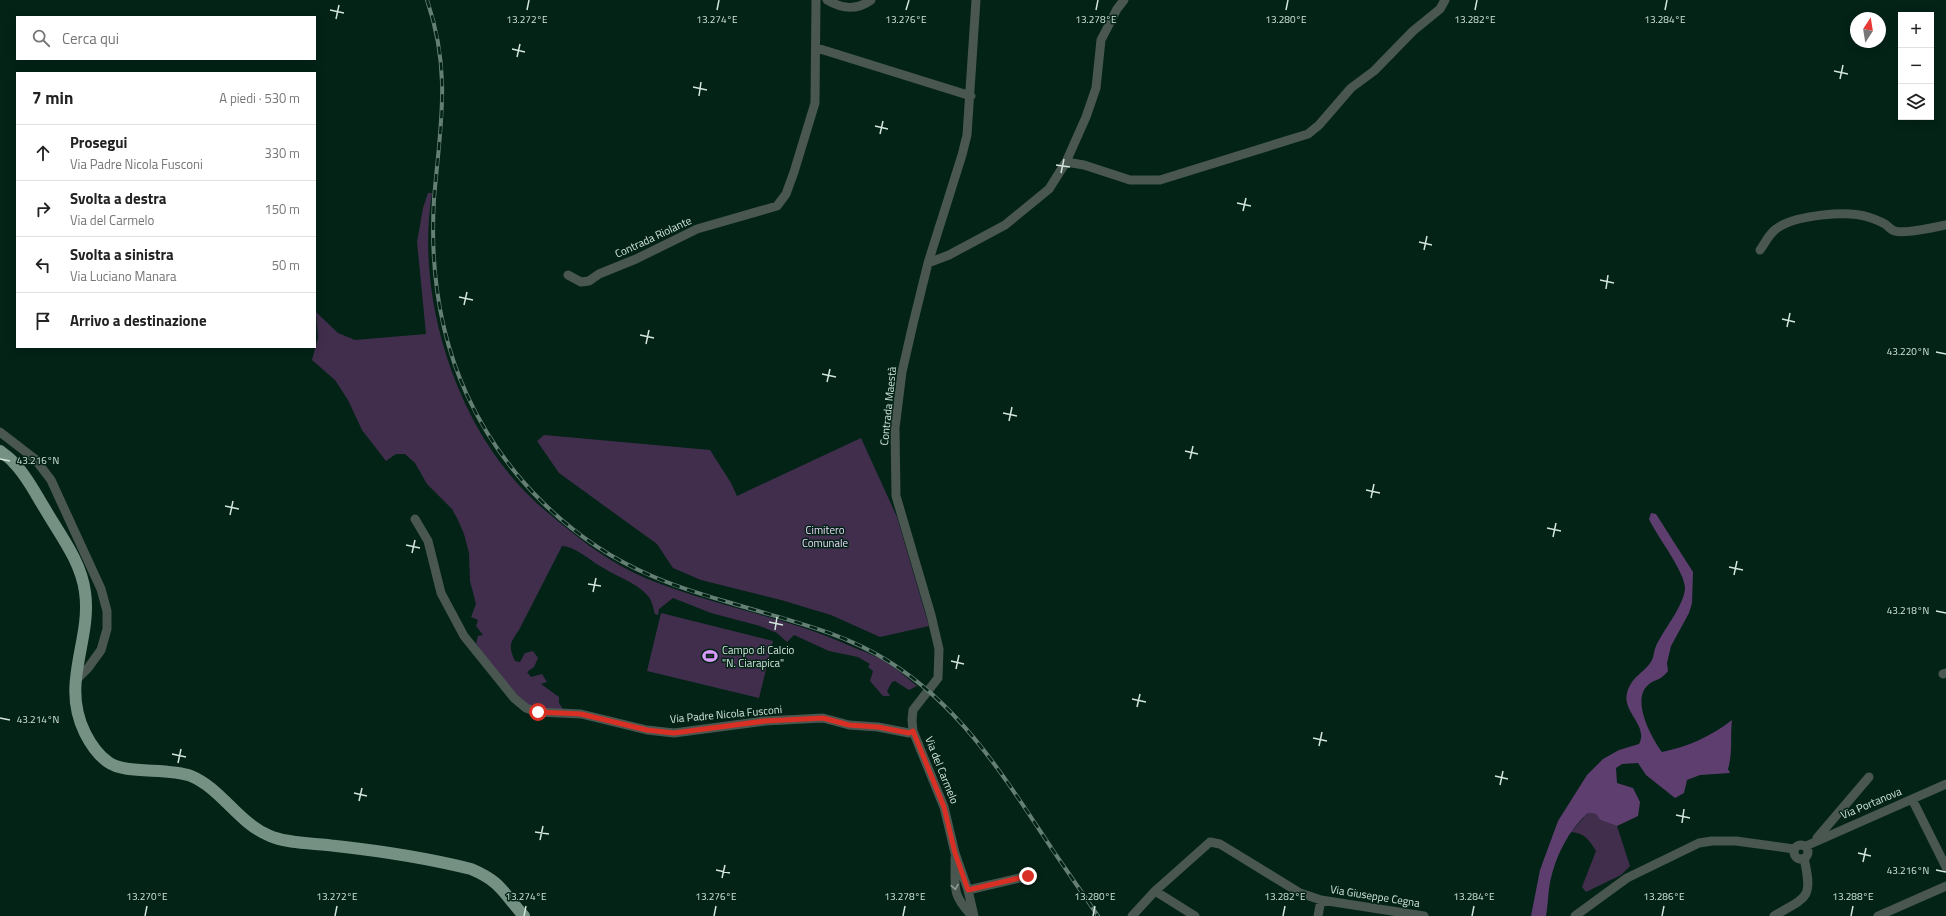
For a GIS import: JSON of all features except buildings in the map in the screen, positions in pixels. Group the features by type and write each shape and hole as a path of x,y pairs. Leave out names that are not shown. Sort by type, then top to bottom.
{"main road":[{"path":"0,451 14,462 25,477 74,558 81,574 87,609 74,682 76,706 78,718 88,739 108,762 118,767 172,771 203,782 255,828 270,836 288,840 351,848 471,869 486,875 498,884 524,916"}],"street":[{"name":"Contrada Riolante","path":"568,275 581,282 589,280 697,229 777,206 786,194 815,104 817,48 816,0"},
{"path":"826,0 839,7 854,8 871,0"},
{"path":"817,48 971,96 976,0"},
{"path":"928,263 949,255 1005,225 1049,189 1066,162 1086,117 1096,88 1101,40 1117,9 1124,0"},
{"path":"1066,162 1084,165 1130,180 1160,180 1308,134 1319,125 1351,88 1374,71 1413,31 1440,9 1445,0"},
{"name":"Contrada Maestà","path":"933,684 938,678 940,669 939,649 931,615 896,496 895,428 902,372 928,263 967,135 971,96"},
{"path":"1760,250 1769,236 1777,228 1787,223 1802,219 1842,214 1857,214 1885,224 1895,232 1926,229 1946,224"},
{"path":"0,432 35,459 52,480 101,589 107,611 107,629 101,650 88,668 74,682"},
{"name":"Via Padre Nicola Fusconi","path":"415,519 428,541 441,593 464,636 514,698 526,708 538,712 581,714 647,730 674,733 765,721 823,718 849,725 878,727 909,733 913,731"},
{"name":"Via del Carmelo","path":"933,684 913,710 913,731 944,807 955,853 968,890 973,916"},
{"path":"1815,841 1869,777"},
{"name":"Via Portanova","path":"1794,849 1799,844 1806,846 1946,784"},
{"path":"1912,799 1946,867"},
{"path":"1575,916 1627,878 1699,843 1712,840 1736,841 1794,849 1795,856 1799,859 1804,858 1808,853 1806,846"},
{"name":"Via Giuseppe Cegna","path":"1155,891 1210,842 1220,844 1300,893 1321,900 1424,916"},
{"name":"Via del Carmelo","path":"955,853 955,892 963,906 973,916"},
{"path":"1774,916 1805,896 1809,886 1804,858"},
{"path":"968,890 1028,876"},
{"path":"1878,916 1946,886"},
{"path":"1132,916 1155,891 1195,916"},
{"path":"1318,916 1321,900"}],"green space":[{"path":"428,193 432,193 428,231 429,269 434,308 444,347 457,385 474,420 494,453 529,496 579,538 611,560 634,573 705,599 801,627 825,636 880,659 917,686 909,690 895,681 892,682 887,691 890,696 883,696 870,681 873,671 868,667 870,664 858,657 829,651 794,635 787,642 777,633 760,626 711,613 673,598 659,609 658,615 655,614 649,598 638,587 606,570 577,551 562,546 512,642 511,652 515,661 520,662 525,653 533,651 538,658 534,667 527,672 531,677 542,674 547,682 541,684 559,697 559,703 564,711 546,711 536,709 519,698 487,660 476,643 478,636 483,635 476,626 478,620 471,617 476,604 470,581 469,553 464,534 452,509 427,484 415,463 405,454 396,454 386,461 362,430 348,400 335,380 312,360 318,338 316,312 338,333 355,340 426,334 417,242 423,208"},
{"name":"Cimitero Comunale","path":"544,435 710,450 731,483 737,496 861,438 897,517 929,626 880,637 831,615 781,600 701,580 673,568 657,544 559,473 537,441"},
{"name":"Campo di Calcio \"N. Ciarapica\"","path":"661,613 773,641 759,698 647,671"},
{"path":"1588,813 1596,814 1600,820 1617,826 1630,866 1621,875 1586,892 1582,887 1596,851 1586,838 1580,834 1571,832"}],"shaded area":[{"path":"1651,513 1656,514 1693,572 1692,603 1689,613 1671,646 1667,663 1668,671 1662,677 1648,685 1643,692 1641,700 1644,718 1662,752 1699,740 1732,720 1728,769 1730,773 1700,775 1687,780 1684,793 1675,798 1646,775 1638,763 1622,764 1616,768 1617,783 1633,788 1640,802 1638,816 1617,826 1600,820 1596,814 1588,813 1574,828 1559,853 1550,882 1546,916 1531,916 1540,870 1558,821 1587,775 1603,759 1619,750 1639,744 1641,731 1628,706 1626,700 1627,693 1635,678 1652,660 1659,639 1684,596 1685,589 1681,574 1649,519"}],"railway":[{"path":"427,0 435,27 442,76 441,123 433,224 435,274 438,299 449,348 457,372 482,424 500,452 520,478 543,503 594,545 622,562 663,581 685,589 835,635 871,651 914,679 960,722 999,770 1098,916"}],"place":[{"name":"Campo di Calcio \"N. Ciarapica\"","path":"710,656"}],"route":[{"path":"538,712 581,714 647,730 674,733 707,730 765,721 823,718 849,725 878,727 909,733 913,731 944,807 955,853 968,890 1028,876"}]}
